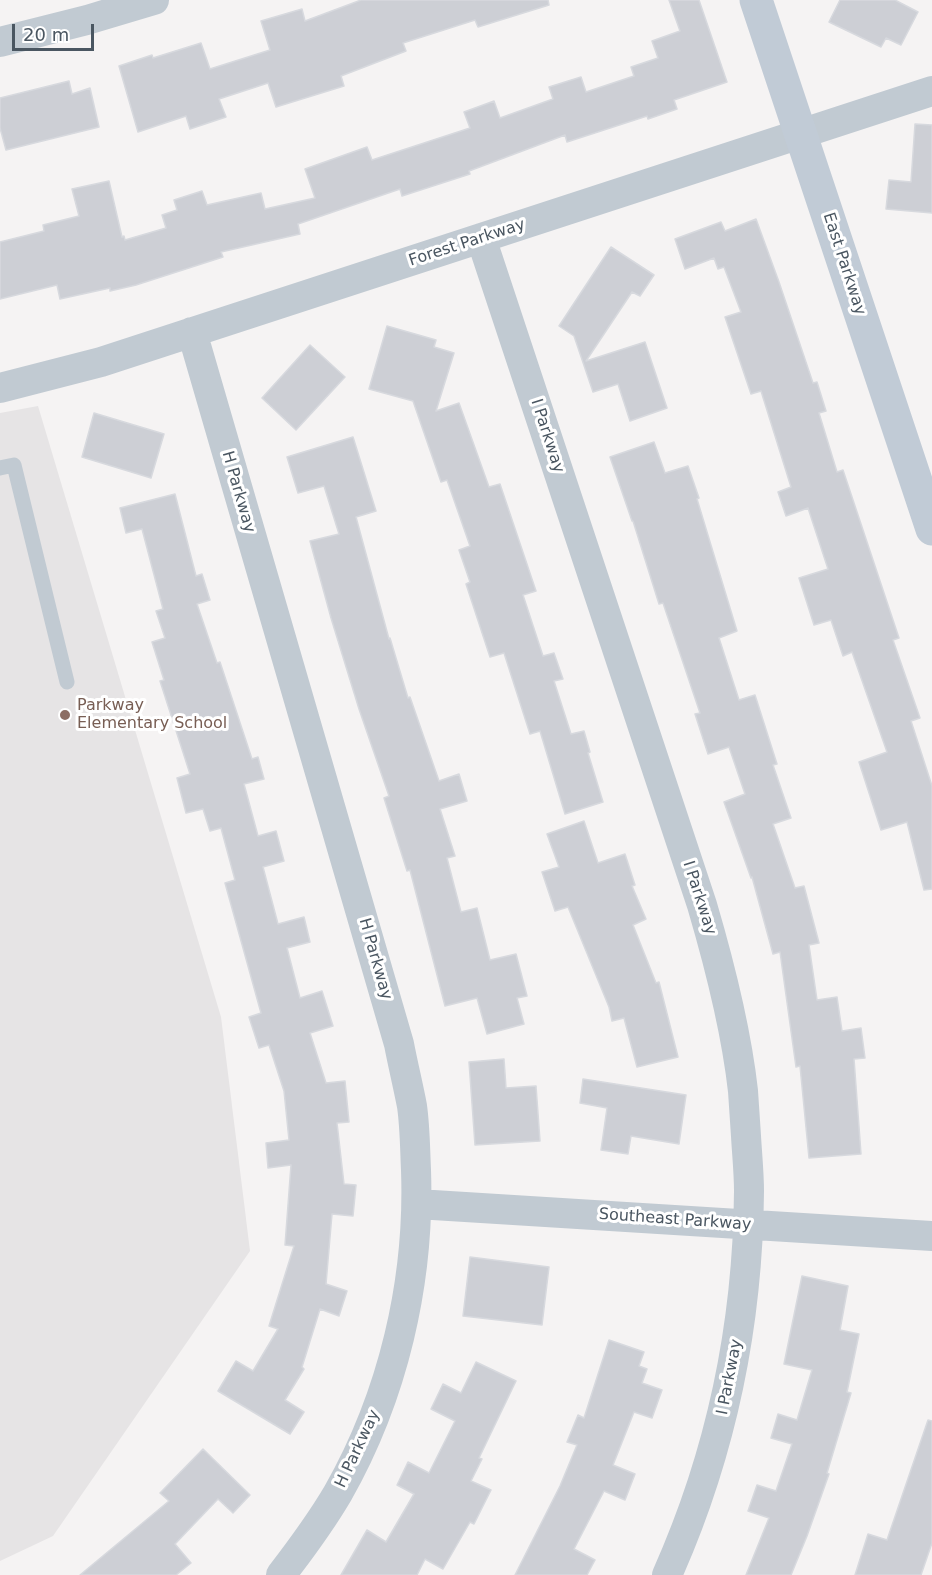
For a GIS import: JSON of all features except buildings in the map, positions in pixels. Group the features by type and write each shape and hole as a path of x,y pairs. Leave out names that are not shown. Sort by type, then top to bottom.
{"street":[{"path":"0,42 154,0"},
{"name":"East Parkway","path":"756,0 932,529"},
{"name":"Forest Parkway","path":"0,388 101,362 932,92"},
{"name":"I Parkway","path":"481,238 702,905 719,964 733,1027 743,1091 749,1189 741,1318 728,1393 715,1445 684,1537 667,1575"},
{"name":"H Parkway","path":"192,332 399,1044 412,1107 415,1138 417,1204 414,1255 404,1318 388,1380 351,1468 337,1495 302,1548 280,1575"},
{"name":"Southeast Parkway","path":"417,1204 932,1236"}],"lane":[{"path":"0,468 14,465 67,682"}],"shaded area":[{"name":"Parkway Elementary School","path":"38,406 221,1017 250,1251 53,1536 0,1561 0,413"}],"place":[{"name":"Parkway Elementary School","path":"65,715"}]}
